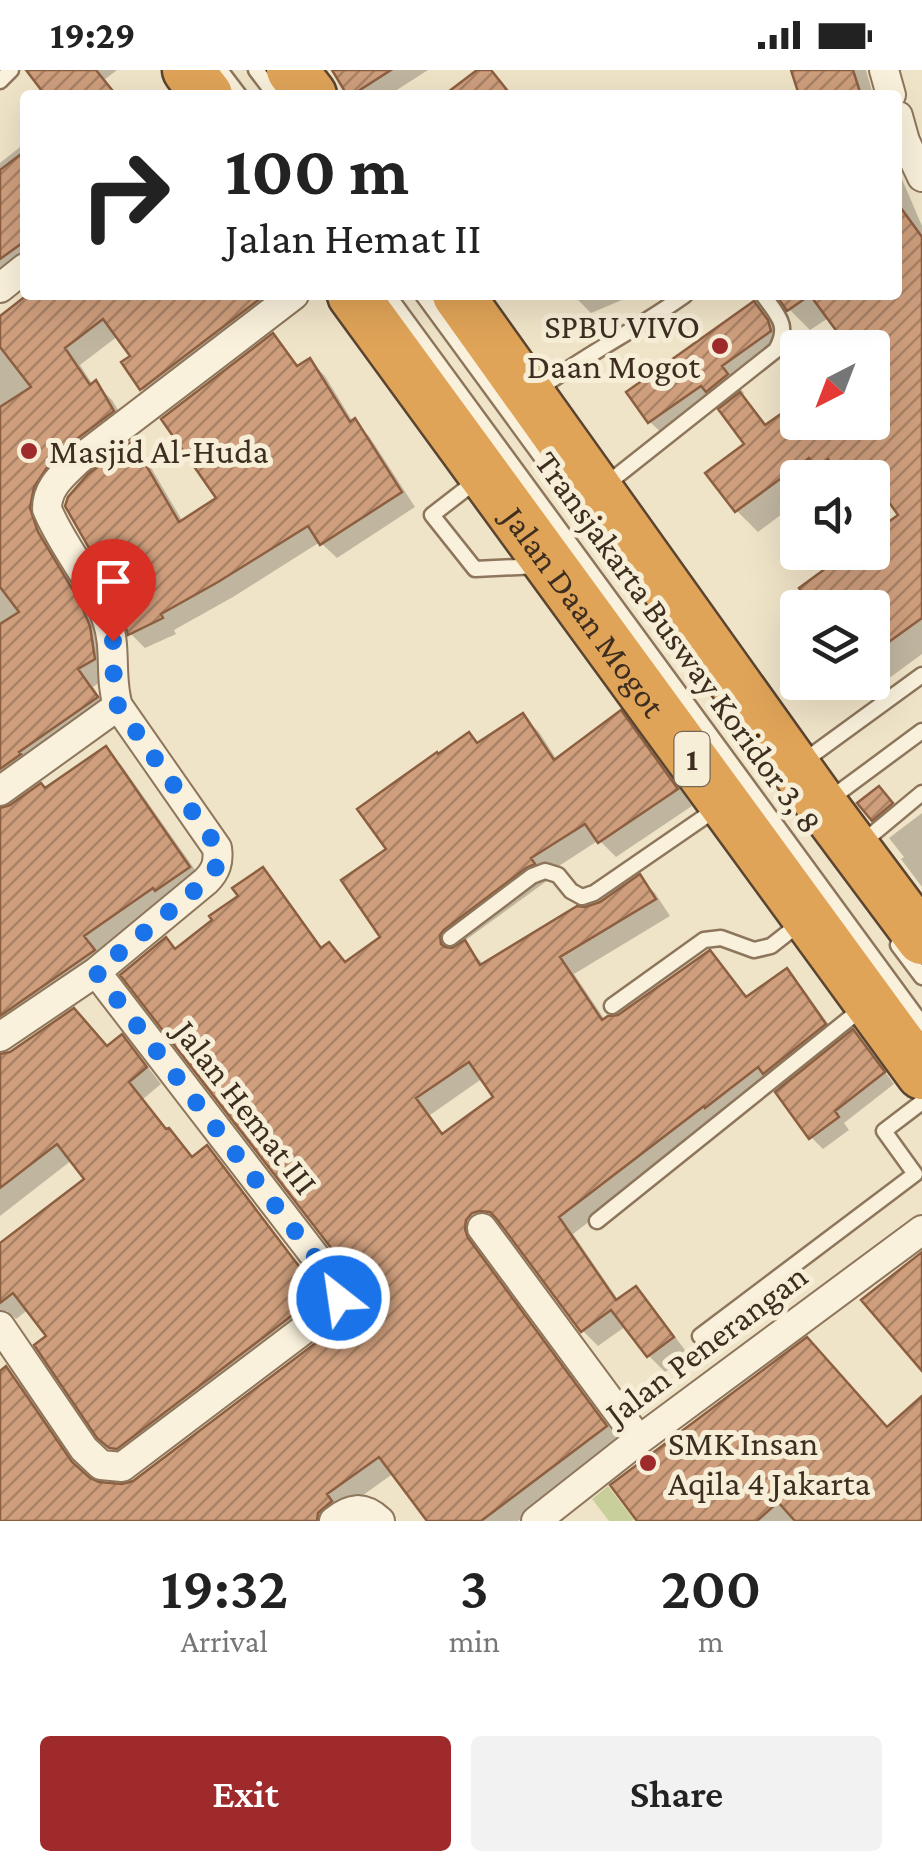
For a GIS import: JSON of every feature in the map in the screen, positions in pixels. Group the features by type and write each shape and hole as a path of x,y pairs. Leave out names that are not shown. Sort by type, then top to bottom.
{"highway":[{"path":"188,70 203,90"},
{"path":"292,70 307,90"},
{"name":"Jalan Daan Mogot","path":"358,300 494,431 562,525 724,803 922,1074"},
{"name":"Jalan Daan Mogot","path":"459,300 494,431 562,525 808,787 854,848 903,932"}],"street":[{"path":"902,131 922,176"},
{"path":"0,288 20,272"},
{"path":"0,1037 96,972 218,866 218,848 118,706 113,641 106,618 47,509 51,488 77,461 287,300"},
{"path":"0,791 118,706"},
{"name":"Jalan Hemat III","path":"0,1326 84,1449 101,1465 122,1467 331,1309 339,1298 331,1278 96,972"},
{"path":"482,1228 639,1440"},
{"name":"Jalan Penerangan","path":"536,1521 922,1230"},
{"path":"334,1521 346,1510 361,1510 380,1521"}],"lane":[{"path":"0,80 11,70"},
{"path":"220,70 235,90"},
{"path":"256,70 271,90"},
{"path":"392,300 494,431"},
{"path":"425,300 494,431"},
{"path":"678,300 571,365 494,431 432,515 475,569 562,525 776,350 784,336 782,320 767,300"},
{"name":"Transjakarta Busway Koridor 3, 8","path":"562,525 643,596"},
{"name":"Transjakarta Busway Koridor 3, 8","path":"562,525 922,1024"},
{"path":"808,787 922,675"},
{"path":"808,787 922,731"},
{"path":"854,848 922,793"},
{"path":"450,938 532,876 545,871 558,875 571,891 582,897 594,893 724,803"},
{"path":"612,1006 704,940 721,938 754,950 771,946 807,916"},
{"path":"903,932 922,978"},
{"path":"597,1221 870,1003"},
{"path":"700,1336 915,1174 884,1131 922,1102"}],"green space":[{"path":"608,1486 634,1520 609,1521 592,1499"}],"building":[{"path":"26,70 96,70 112,90 41,90"},
{"path":"332,70 391,70 360,90 344,90"},
{"path":"477,70 491,70 507,90 451,90"},
{"path":"791,70 853,70 859,90 797,90"},
{"path":"20,155 20,245 0,259 0,170"},
{"path":"902,210 922,237 922,618 890,641 890,590 799,588 824,570 890,570 890,521 898,515 890,504 890,460 780,460 780,479 735,512 705,473 744,444 718,409 740,392 765,425 780,415 780,440 890,440 890,330 836,330 814,300 902,300"},
{"path":"21,300 258,300 140,390 121,362 130,356 103,319 65,348 90,385 96,380 114,411 66,447 48,466 34,487 30,508 38,532 90,626 95,659 78,669 98,697 0,769 0,624 19,612 0,587 0,407 31,387 0,347 0,316"},
{"path":"779,300 803,300 787,311"},
{"name":"SPBU VIVO Daan Mogot","path":"754,301 771,331 722,366 728,374 706,392 701,386 648,423 626,392"},
{"path":"273,333 297,366 310,358 350,422 355,418 402,492 320,545 308,526 161,614 163,618 128,635 117,597 65,506 68,497 88,474 132,441 179,522 216,498 161,419"},
{"path":"621,710 678,789 598,843 585,824 531,858 535,864 444,930 441,944 452,948 465,940 480,965 577,906 600,902 640,874 656,899 560,957 602,1020 618,1015 710,950 746,997 787,968 826,1024 763,1074 758,1067 704,1106 559,1217 616,1300 636,1286 674,1337 647,1357 611,1310 581,1332 496,1218 490,1212 479,1211 466,1220 468,1238 607,1426 481,1521 427,1521 379,1457 327,1494 332,1501 318,1513 317,1521 0,1521 0,1371 6,1366 72,1462 99,1482 122,1484 133,1481 342,1323 355,1302 355,1286 345,1266 120,975 166,937 175,949 212,920 209,916 238,896 232,888 263,867 321,948 329,942 345,962 380,937 341,880 386,849 357,809 469,732 477,743 523,713 554,760","holes":["469,1062 493,1097 442,1134 416,1098"]},
{"path":"106,746 190,867 84,936 95,950 0,1016 0,808 41,783 45,788"},
{"path":"879,786 893,803 872,821 857,803"},
{"path":"74,1008 107,1046 122,1034 147,1067 129,1082 192,1157 207,1145 320,1294 117,1449 97,1438 34,1345 46,1336 13,1293 0,1303 0,1243 84,1179 57,1144 0,1188 0,1054 10,1052"},
{"path":"853,1029 885,1072 835,1111 839,1117 809,1139 775,1092"},
{"path":"922,1252 922,1371 861,1300"},
{"path":"807,1337 887,1427 922,1396 922,1521 795,1521 778,1502 757,1521 637,1521 610,1485"}],"place":[{"name":"SPBU VIVO Daan Mogot","path":"720,346"},
{"name":"Masjid Al-Huda","path":"29,451"},
{"name":"SMK Insan Aqila 4 Jakarta","path":"648,1463"}],"route":[{"path":"113,641 118,706 218,848 219,859 206,881 96,972 331,1278 339,1298"}]}
